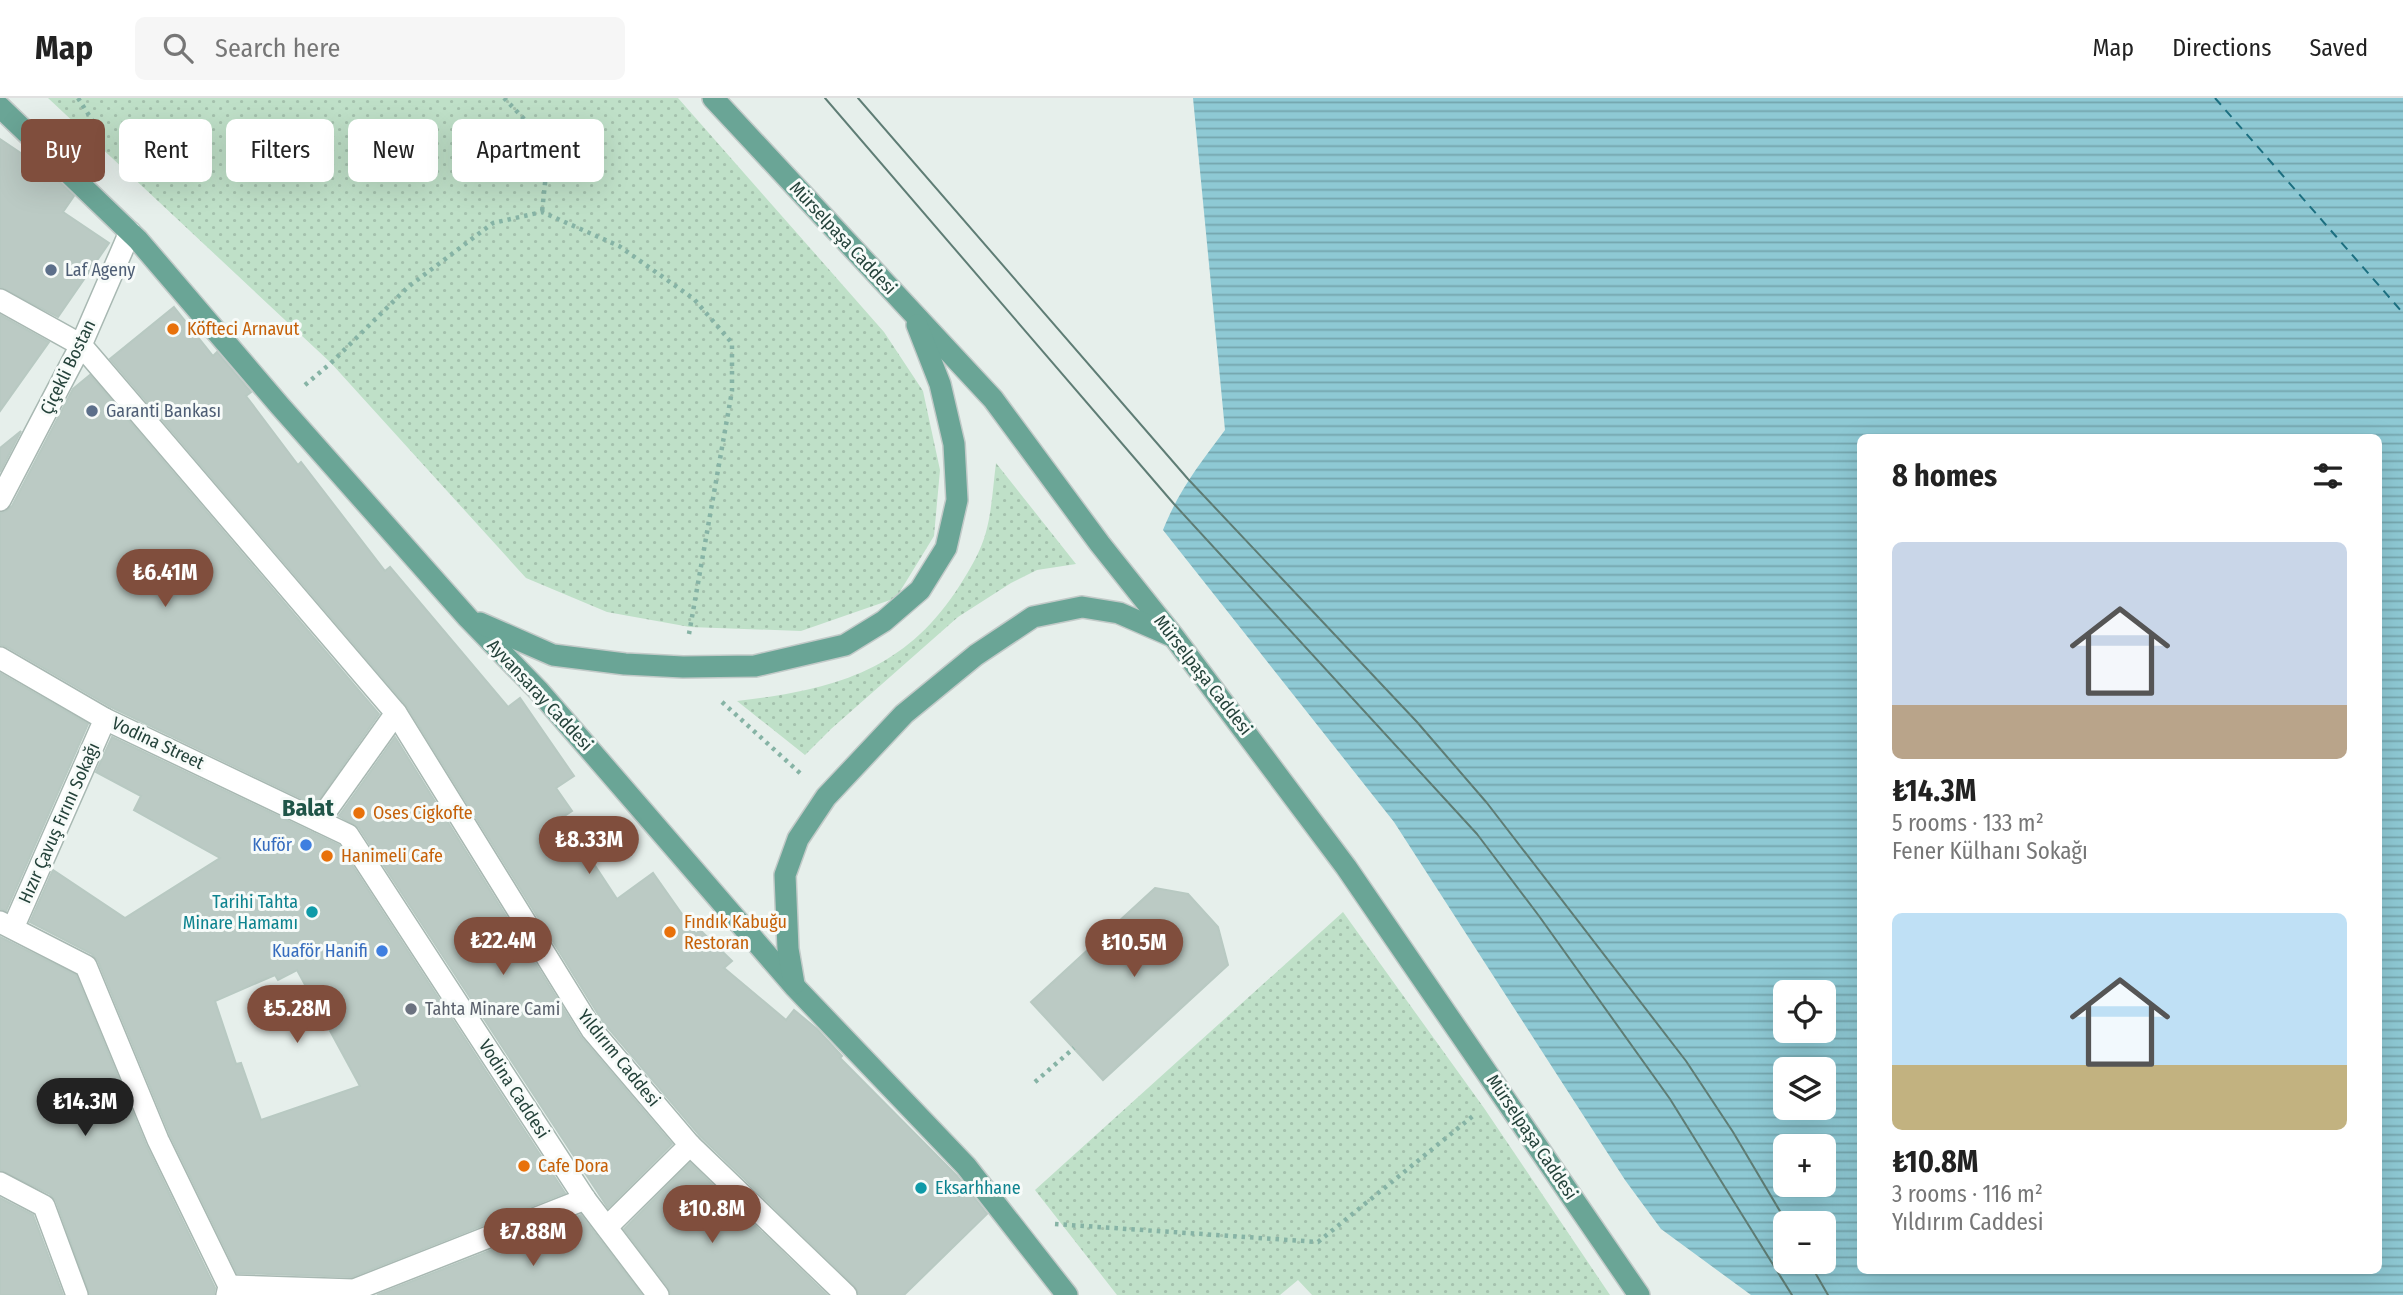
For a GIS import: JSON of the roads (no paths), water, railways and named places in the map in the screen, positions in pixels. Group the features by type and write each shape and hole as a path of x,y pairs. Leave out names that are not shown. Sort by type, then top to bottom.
{"main road":[{"name":"Mürselpaşa Caddesi","path":"713,98 993,399 1346,867 1639,1295"},
{"name":"Ayvansaray Caddesi","path":"0,107 130,232 468,618 539,691 794,986 966,1166 1068,1295"},
{"path":"468,618 553,655 625,664 683,667 755,666 845,645 884,621 920,590 946,548 957,500 954,444 940,384 914,315"},
{"path":"794,986 788,949 785,875 798,839 826,797 904,714 976,656 1033,617 1082,607 1119,613 1174,637"}],"street":[{"name":"Çiçekli Bostan","path":"0,500 81,345 130,232"},
{"path":"0,300 81,345"},
{"name":"Yıldırım Caddesi","path":"81,345 396,713 592,1030 690,1145 846,1295"},
{"name":"Vodina Street","path":"0,658 105,719 319,821"},
{"path":"319,821 396,713"},
{"name":"Hızır Çavuş Fırını Sokağı","path":"6,925 105,719"},
{"name":"Vodina Caddesi","path":"319,821 348,835 585,1199 658,1295"},
{"path":"6,925 86,966 158,1140 228,1291 354,1290 585,1199"},
{"path":"607,1227 690,1145"},
{"path":"0,1182 44,1206 77,1295"}],"water":[{"path":"1193,98 2403,98 2403,1295 1751,1295 1661,1229 1625,1180 1394,822 1163,530 1183,490 1225,430"}],"tram line":[{"path":"825,98 1174,504 1477,834 1670,1099 1792,1295"},
{"path":"858,98 1188,479 1417,722 1487,803 1686,1061 1733,1132 1780,1211"},
{"path":"1816,1274 1828,1295"}],"place":[{"name":"Laf Ageny","path":"51,270"},
{"name":"Köfteci Arnavut","path":"173,329"},
{"name":"Garanti Bankası","path":"92,411"},
{"name":"Oses Cigkofte","path":"359,813"},
{"name":"Kuför","path":"306,845"},
{"name":"Hanimeli Cafe","path":"327,856"},
{"name":"Tarihi Tahta Minare Hamamı","path":"312,912"},
{"name":"Fındık Kabuğu Restoran","path":"670,932"},
{"name":"Kuaför Hanifi","path":"382,951"},
{"name":"Tahta Minare Cami","path":"411,1009"},
{"name":"Cafe Dora","path":"524,1166"},
{"name":"Eksarhhane","path":"921,1188"}],"district":[{"name":"Balat","path":"308,808"}]}
